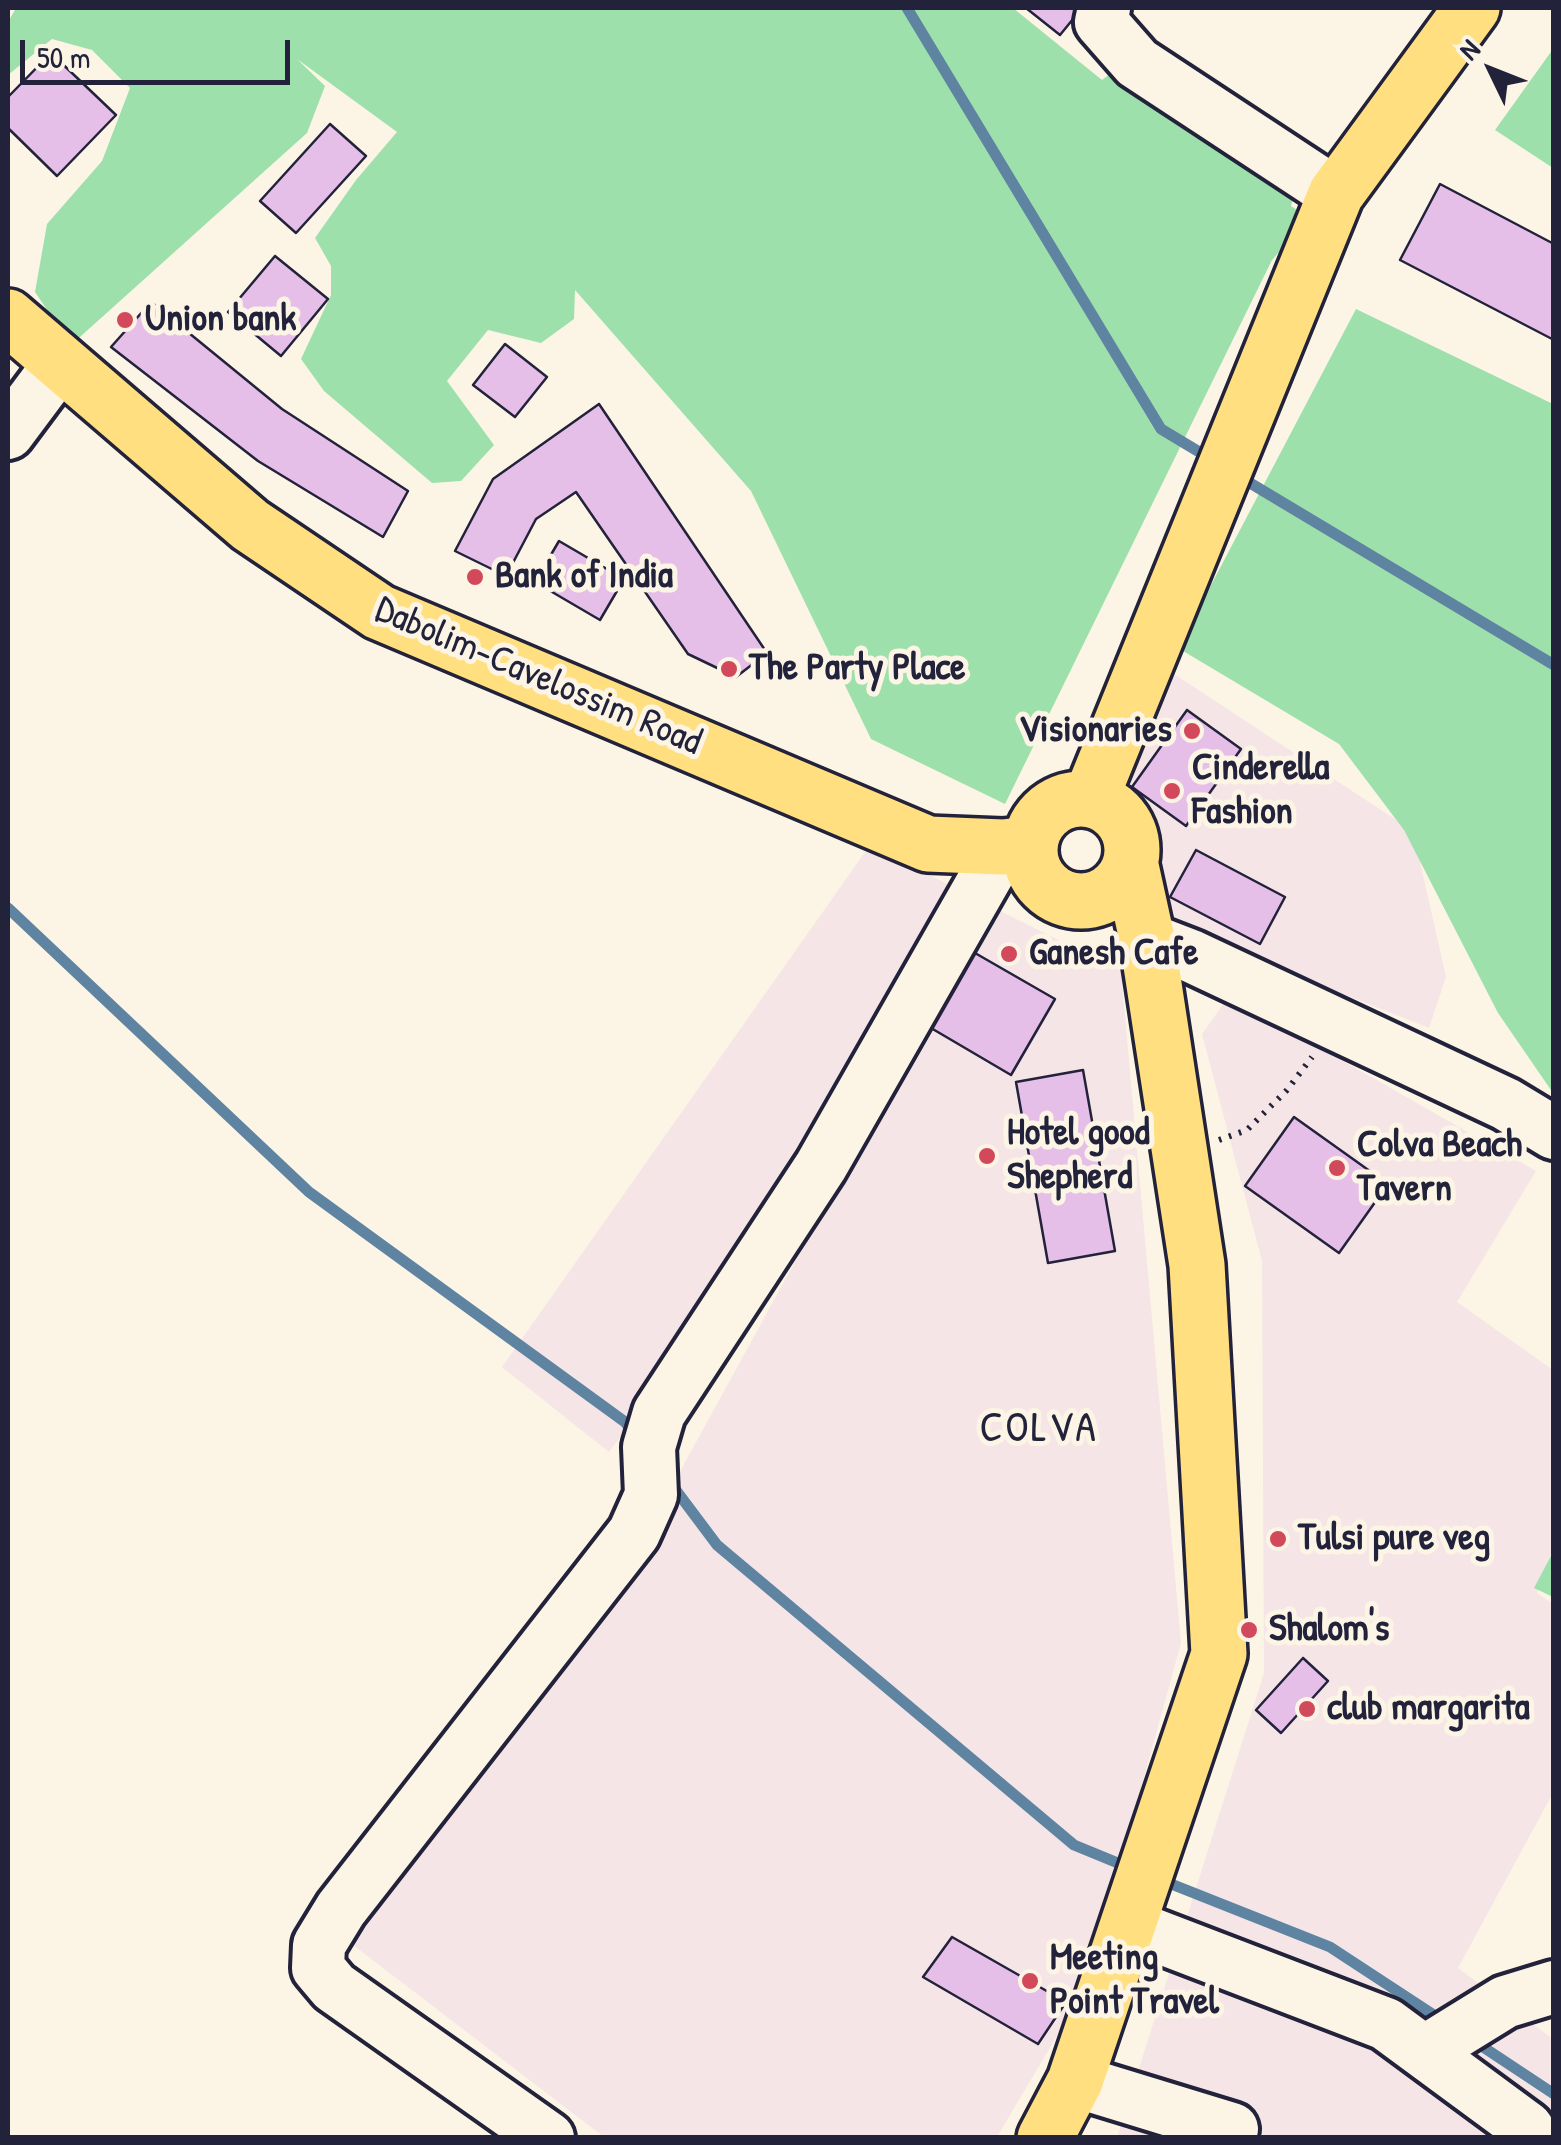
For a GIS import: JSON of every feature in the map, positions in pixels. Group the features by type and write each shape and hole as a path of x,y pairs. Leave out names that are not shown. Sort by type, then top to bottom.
{"main road":[{"path":"1090,800 1336,194 1472,8"},
{"name":"Dabolim-Cavelossim Road","path":"8,317 250,525 379,612 928,844 1017,846"},
{"path":"1086,902 1112,892 1122,882 1133,848 1130,831 1120,816 1106,805 1073,799 1044,814 1017,846 1030,859 1044,886 1057,896 1086,902 1147,939"},
{"path":"1045,2138 1075,2081 1219,1654 1197,1265 1147,939 1130,866"}],"street":[{"path":"1104,8 1100,22 1137,64 1336,194"},
{"path":"8,433 61,362"},
{"path":"548,2138 334,1987 318,1968 318,1945 341,1910 634,1533 651,1495 649,1448 660,1414 821,1166 1017,846"},
{"path":"1147,939 1192,956 1524,1113 1554,1133"},
{"path":"1128,1924 1386,2024 1527,2128 1534,2138"},
{"path":"1424,2052 1506,2002 1554,1987"},
{"path":"1075,2081 1232,2129"}],"path":[{"path":"1180,1155 1247,1130 1287,1090 1337,1025"}],"shaded area":[{"path":"1168,670 1413,831 1446,977 1429,1028 1174,927 1128,773"},
{"path":"870,845 951,886 645,1405 609,1452 502,1367"},
{"path":"990,906 1121,971 1181,1643 1087,1985 997,2137 604,2137 353,1945 666,1497"},
{"path":"1229,996 1536,1171 1457,1302 1553,1370 1553,1548 1537,1593 1553,1604 1553,1793 1458,1968 1553,2039 1553,2137 1117,2138 1264,1673 1262,1261 1202,1034"}],"green space":[{"path":"16,8 1013,8 1102,80 1118,68 1298,179 1291,206 1297,210 1005,804 871,739 751,491 575,290 574,319 541,343 488,330 447,381 494,445 461,481 432,483 324,391 301,359 331,295 331,266 315,238 356,180 397,132 297,59 325,86 307,133 71,345 35,292 47,224 102,161 130,88 92,50 52,39 8,75 8,22"},
{"path":"1553,49 1553,168 1495,130"},
{"path":"1356,309 1553,404 1553,1093 1498,1013 1404,830 1339,744 1178,648"},
{"path":"1553,1552 1553,1597 1534,1588"}],"building":[{"path":"1026,8 1082,8 1060,35"},
{"path":"51,53 116,115 57,176 8,128 8,97"},
{"path":"330,124 366,156 296,233 260,201"},
{"path":"1440,184 1554,244 1554,340 1400,260"},
{"path":"275,256 328,299 281,356 228,312"},
{"path":"151,302 282,409 408,491 383,537 258,461 111,347"},
{"path":"505,344 547,377 515,417 473,385"},
{"path":"599,404 767,653 736,677 688,654 576,492 536,519 506,576 455,551 493,479"},
{"path":"559,541 624,579 600,620 535,582"},
{"path":"1187,710 1241,749 1186,826 1132,787"},
{"path":"1196,850 1285,897 1260,944 1170,897"},
{"path":"975,953 1055,999 1011,1075 931,1028"},
{"path":"1083,1070 1115,1251 1048,1263 1016,1082"},
{"path":"1294,1117 1388,1184 1339,1253 1245,1186"},
{"path":"1303,1658 1328,1681 1281,1733 1256,1710"},
{"path":"952,1937 1066,2002 1038,2044 923,1977"}],"waterway":[{"path":"907,8 1161,429 1211,459"},
{"path":"1235,474 1554,665"},
{"path":"8,908 309,1192 625,1422 637,1438"},
{"path":"669,1481 717,1545 1074,1845 1130,1868"},
{"path":"1156,1878 1330,1947 1443,2021"},
{"path":"1471,2039 1554,2094"}],"place":[{"name":"Union bank","path":"125,320"},
{"name":"Bank of India","path":"475,577"},
{"name":"The Party Place","path":"729,669"},
{"name":"Visionaries","path":"1192,731"},
{"name":"Cinderella Fashion","path":"1172,791"},
{"name":"Ganesh Cafe","path":"1009,954"},
{"name":"Hotel good Shepherd","path":"987,1156"},
{"name":"Colva Beach Tavern","path":"1337,1168"},
{"name":"Tulsi pure veg","path":"1278,1539"},
{"name":"Shalom's","path":"1249,1630"},
{"name":"club margarita","path":"1307,1709"},
{"name":"Meeting Point Travel","path":"1030,1981"}],"district":[{"name":"COLVA","path":"1039,1430"}]}
